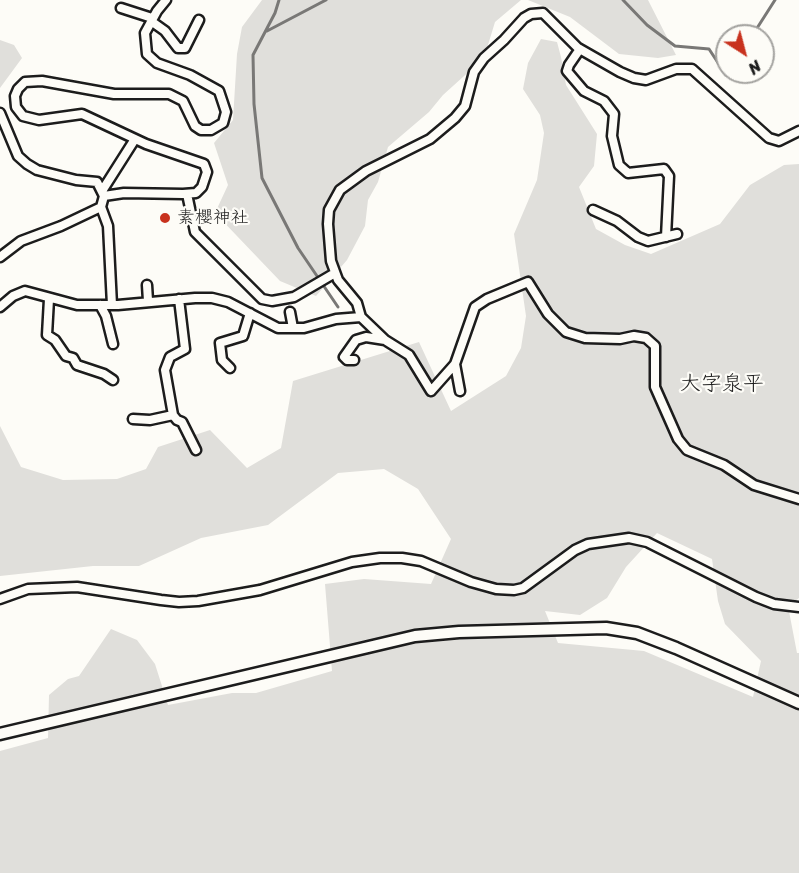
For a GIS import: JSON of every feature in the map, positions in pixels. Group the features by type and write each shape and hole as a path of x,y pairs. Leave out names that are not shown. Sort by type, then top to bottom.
{"street":[{"path":"103,194 196,193 202,187 207,172 204,164 135,139 82,114 39,120 23,116 16,107 15,96 25,82 42,81 114,94 169,94 183,101 195,126 201,130 211,130 223,123 226,112 219,91 190,75 157,63 147,54 145,33 166,0"},
{"path":"121,8 152,20 165,31 178,48 185,48 199,20"},
{"path":"799,132 779,141 769,138 692,69 676,69 646,80 634,78 580,49 543,14 531,14 524,18 484,58 474,72 465,106 455,118 430,140 366,171 340,190 329,210 328,224 331,261 338,280 357,303 361,317 385,340 410,354 431,391 455,364 475,307 487,299 528,282 548,314 567,332 585,339 620,339 634,336 646,338 655,346 656,387 678,440 687,450 724,465 754,484 799,499"},
{"path":"580,49 567,71 584,91 610,107 614,114 612,136 619,165 628,173 664,169 669,176 666,237"},
{"path":"0,112 18,156 27,164 37,170 76,180 97,182 103,194"},
{"path":"112,305 108,226 101,207 103,194 135,139"},
{"path":"187,194 195,232 262,299 272,301 294,297 335,273"},
{"path":"0,257 21,241 62,226 101,207"},
{"path":"593,210 617,221 638,237 648,241 677,234"},
{"path":"147,285 148,301"},
{"path":"0,307 13,296 26,291 77,305 112,305 212,298 228,302 278,328 304,328 336,319 361,317"},
{"path":"49,298 47,335 60,343 66,356 73,358 77,365 104,374 113,380"},
{"path":"179,299 185,349 170,357 165,370 173,415 182,422 196,450"},
{"path":"100,305 106,316 113,344"},
{"path":"290,312 293,328"},
{"path":"230,368 222,360 220,343 243,336 250,313"},
{"path":"354,360 347,360 344,357 356,340 366,337 385,340"},
{"path":"455,364 460,391"},
{"path":"133,419 150,420 173,415"},
{"path":"0,599 28,589 77,586 161,600 198,601 260,590 352,562 381,558 421,561 471,582 496,589 514,590 523,588 575,550 588,544 628,538 647,543 756,597 774,604 799,607"},
{"path":"0,734 415,636 459,632 606,628 637,633 799,703"}],"shaded area":[{"path":"262,0 521,0 495,22 484,58 443,95 429,112 388,147 378,182 368,200 365,226 347,260 316,296 280,281 215,213 228,185 214,143 233,120 237,54 242,27"},
{"path":"528,0 648,0 676,55 658,58 619,54 570,17"},
{"path":"541,39 557,42 566,85 597,134 594,166 579,187 596,229 625,245 651,254 720,224 750,185 784,165 799,164 799,598 788,606 797,653 799,653 799,873 0,873 0,751 48,738 49,695 68,679 79,676 111,629 137,640 155,664 168,705 232,693 256,693 332,671 325,584 364,579 431,584 451,539 418,489 384,469 338,473 268,525 201,538 139,566 93,566 0,576 0,426 21,467 63,480 117,479 146,469 158,447 210,430 247,468 281,448 293,381 419,342 451,411 506,376 521,348 526,316 514,234 537,180 544,133 540,115 523,89 528,63","holes":["657,533 712,559 718,601 725,624 761,661 753,697 644,651 558,643 545,611 580,615 607,598 626,567"]},
{"path":"0,40 14,45 22,58 0,88"}],"waterway":[{"path":"279,0 275,13 253,55 254,104 262,178 298,248 338,307"},
{"path":"267,31 326,0"},
{"path":"623,0 647,25 675,46 709,49 715,58"},
{"path":"760,24 775,0"}],"place":[{"name":"素櫻神社","path":"165,218"}],"district":[{"name":"大字泉平","path":"722,385"}]}
